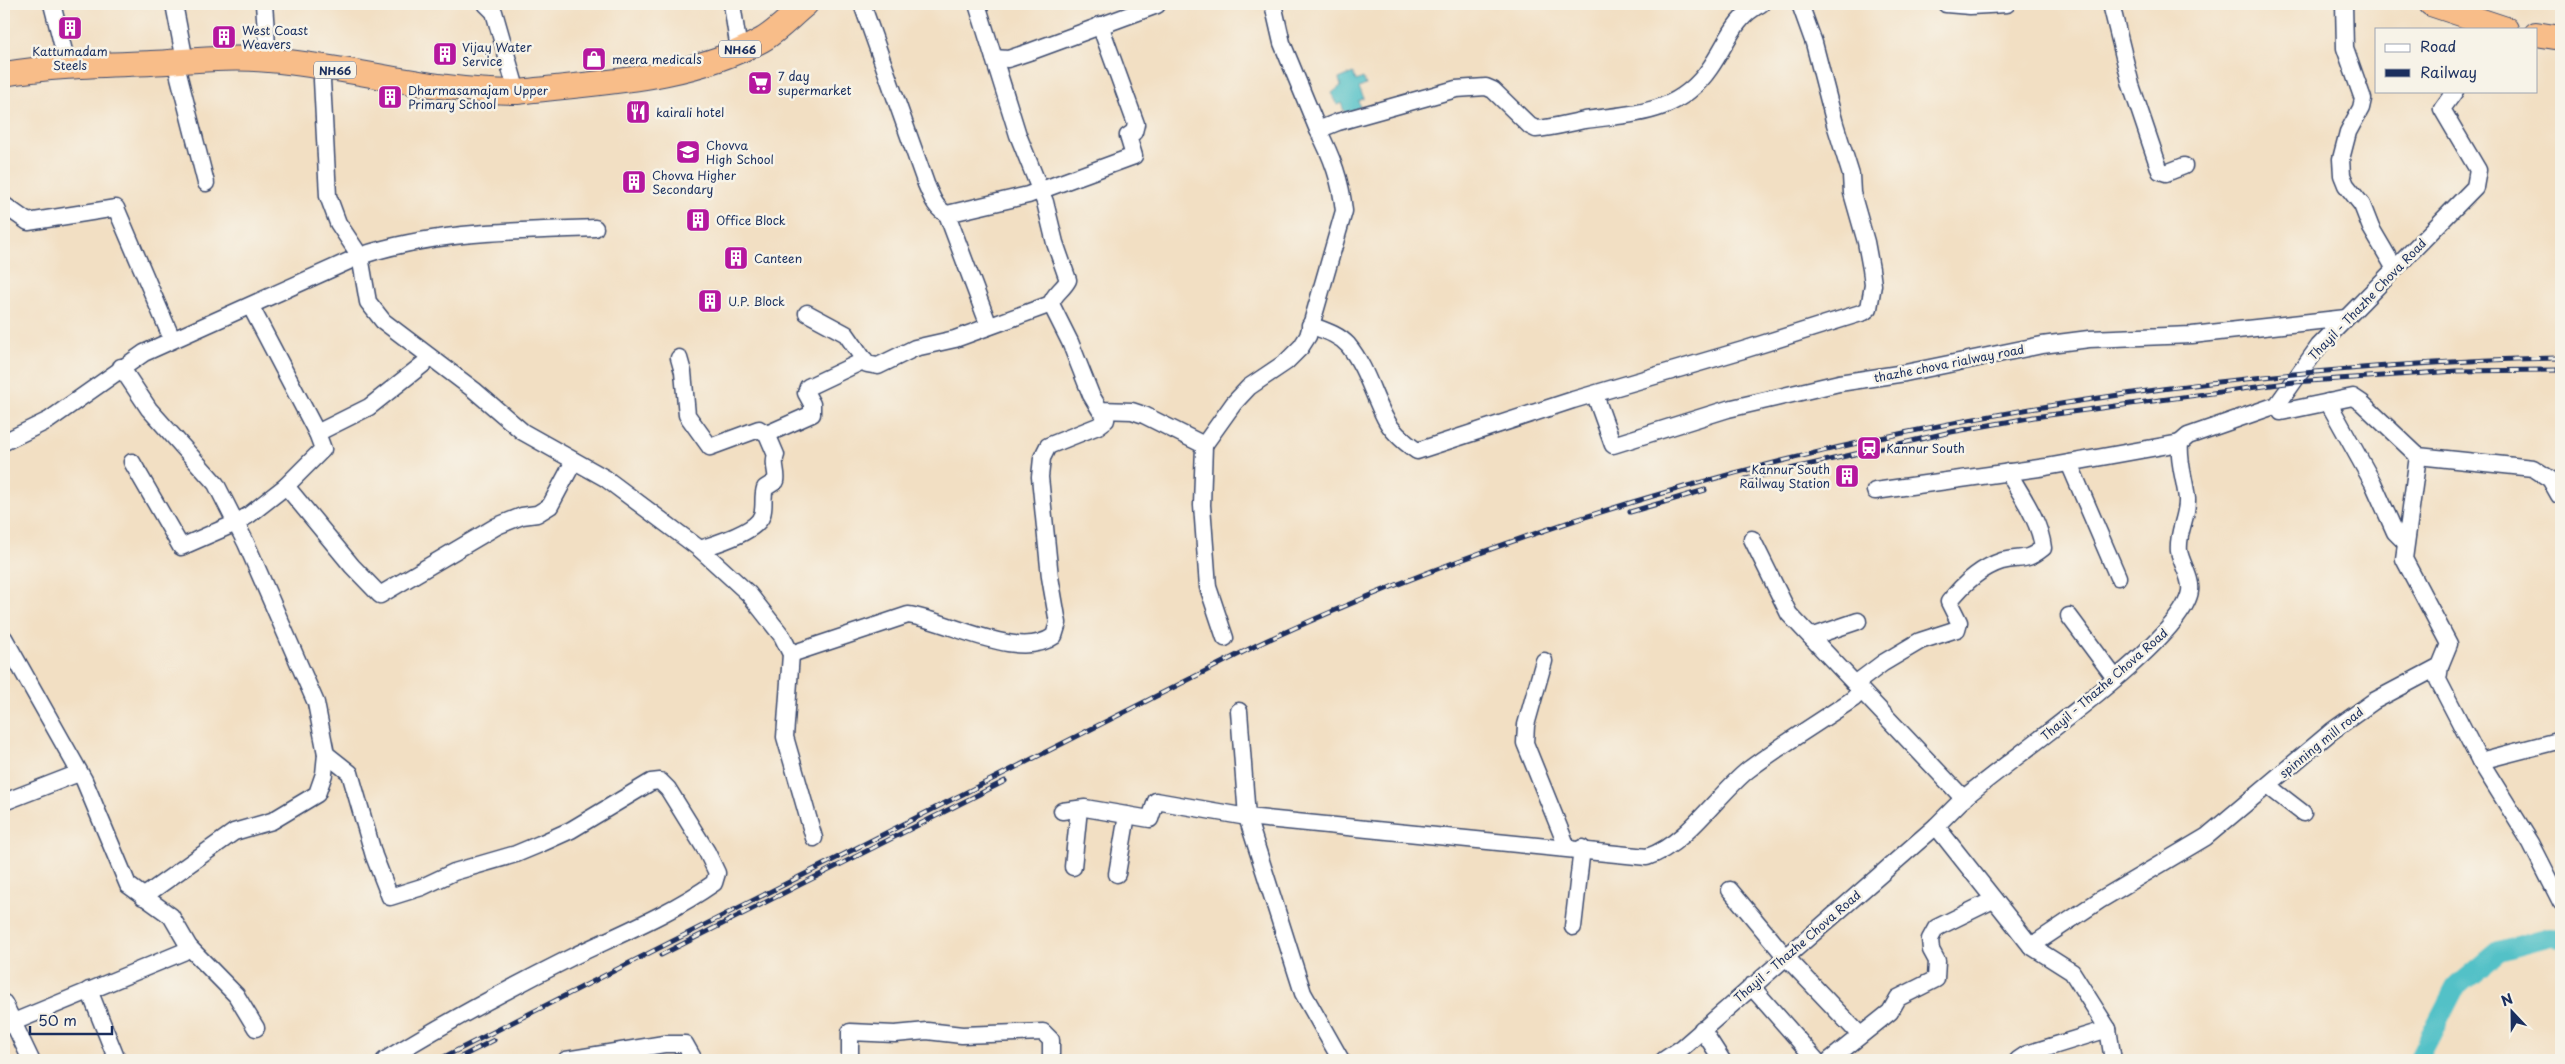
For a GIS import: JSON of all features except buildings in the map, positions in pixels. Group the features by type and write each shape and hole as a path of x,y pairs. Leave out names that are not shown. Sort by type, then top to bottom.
{"highway":[{"name":"NH66","path":"4,74 68,67 181,67 211,71 322,74 495,92 517,92 664,75 718,59 763,39 806,4"},
{"path":"2431,4 2502,28"},
{"path":"2538,34 2561,38"},
{"name":"NH66","path":"4,88 181,67 268,59 322,74 471,100 512,103 544,101 639,88 664,75"}],"street":[{"path":"52,4 68,67"},
{"path":"174,4 181,67 206,182"},
{"path":"264,4 268,59"},
{"path":"486,4 494,12 517,92"},
{"path":"732,4 739,50"},
{"path":"862,4 926,184 936,205 941,212 947,214 1039,191 1134,156 1128,136 1134,132 1136,124 1100,25"},
{"path":"976,4 1018,134 1039,191 1045,202 1054,243 1068,280 1065,287 1054,295 1051,304 1070,342 1095,404 1100,410 1132,411 1144,415 1204,445"},
{"path":"1225,638 1208,587 1202,505 1204,445 1219,426 1226,412 1249,387 1286,362 1301,347 1308,336 1344,211 1342,190 1334,160 1318,130 1282,43 1272,4"},
{"path":"1318,130 1338,122 1456,89 1486,87 1494,90 1530,126 1536,128 1654,110 1682,98 1691,90 1710,70 1739,20 1748,10 1762,4"},
{"path":"1310,325 1335,335 1347,344 1368,378 1385,418 1401,440 1417,451 1662,373 1831,323 1869,308 1873,285 1871,269 1852,193 1851,175 1831,110 1814,44 1800,4"},
{"path":"1946,4 1970,6 2007,4"},
{"path":"2111,4 2131,85 2160,171 2166,173 2184,166"},
{"path":"2344,4 2345,48 2363,99 2361,108 2348,132 2340,158 2342,175 2346,185 2362,205 2371,228 2395,269"},
{"path":"994,58 1008,59 1157,5"},
{"path":"322,74 328,196 338,222 360,256 368,302 383,321 474,390 523,432 606,478 700,549 749,594 782,636 791,654 785,737 814,838"},
{"name":"Thayil - Thazhe Chova Road","path":"2277,404 2319,346 2475,187 2478,170 2442,109 2454,92"},
{"path":"4,205 28,222 116,208 172,339"},
{"path":"947,214 989,326"},
{"path":"4,442 49,420 104,382 121,367 172,339 251,307 360,256 377,250 449,237 595,228"},
{"path":"807,314 846,334 867,364 878,366 915,348 956,339 989,326 1012,320 1051,304"},
{"path":"132,462 181,547 236,523 286,486 322,449 317,433 251,307"},
{"name":"thazhe chova rialway road","path":"1595,395 1613,445 1728,409 1839,383 1905,373 2042,345 2089,339 2192,335 2346,318"},
{"path":"317,433 369,407 431,358"},
{"path":"679,358 683,372 687,415 710,446 717,446 759,429 768,434 776,455 774,461 777,478 776,482 765,488 762,516 754,525 735,536 700,549"},
{"path":"768,434 812,414 812,404 806,393 808,387 864,360"},
{"path":"121,367 149,409 216,484 236,523 316,703 326,754 324,774 317,794 272,821 234,832 143,897"},
{"path":"1875,491 2069,463 2180,443 2188,436 2277,404 2281,412 2353,397 2362,403 2418,456 2533,468 2550,479 2558,495 2561,495"},
{"path":"2328,402 2373,482 2396,532 2404,541 2405,537"},
{"path":"791,654 908,616 926,618 973,635 1020,644 1039,644 1054,636 1058,623 1050,577 1040,478 1042,458 1048,446 1098,426 1106,420 1107,411"},
{"name":"Thayil - Thazhe Chova Road","path":"1664,1060 1936,826 1964,799 2073,714 2167,631 2183,610 2190,590 2179,550 2180,530 2186,512 2187,498 2178,458 2180,443"},
{"path":"2418,456 2405,537 2404,560 2449,644 2440,666 2438,680 2480,761 2532,843 2561,902"},
{"path":"286,486 352,566 380,595 497,526 522,516 537,514 550,506 574,461"},
{"path":"2069,463 2118,576"},
{"path":"1062,811 1079,809 1150,819 1156,800 1247,817 1647,856 1657,854 1690,828 1748,771 1853,699 1858,688 1883,663 1920,641 1957,629 1959,622 1949,602 1961,586 1977,574 1999,562 2018,560 2034,555 2042,548 2042,539 2029,510 2008,472"},
{"path":"1752,539 1789,614 1964,799"},
{"path":"2069,616 2115,678"},
{"path":"1811,637 1858,621"},
{"path":"4,638 79,773 128,884 171,916 189,947 236,995 256,1028"},
{"path":"1544,661 1526,725 1525,743 1574,848 1573,927"},
{"name":"spinning mill road","path":"2031,946 2100,900 2206,837 2332,731 2374,701 2440,666"},
{"path":"1239,711 1247,817 1303,992 1341,1060"},
{"path":"2480,761 2561,740"},
{"path":"326,754 350,773 374,856 390,897 422,887 454,872 516,854 548,840 600,813 651,782 660,782 668,788 707,852 716,872 714,883 695,896 657,917 535,976 385,1060"},
{"path":"4,802 79,773"},
{"path":"2268,786 2303,814"},
{"path":"1073,867 1079,809"},
{"path":"1117,874 1127,815"},
{"path":"1936,826 2031,946 2072,972 2108,1029 2113,1060"},
{"path":"1730,890 1785,956 1860,1035"},
{"path":"1830,1060 1890,1012 1898,998 1936,979 1938,961 1932,950 1930,938 1936,928 1993,900"},
{"path":"9,1024 183,952 189,947"},
{"path":"1751,986 1816,1060"},
{"path":"89,990 116,1060"},
{"path":"4,1003 9,1024 31,1060"},
{"path":"1702,1029 1722,1060"},
{"path":"2018,1060 2026,1054 2108,1029"},
{"path":"850,1060 850,1032 896,1034 927,1031 962,1035 1043,1032 1051,1040 1052,1060"},
{"path":"566,1060 664,1044 686,1044 694,1060"}],"water":[{"path":"1353,73 1356,81 1363,78 1366,85 1359,88 1364,98 1358,101 1360,107 1345,113 1341,103 1337,105 1332,93 1341,86 1339,79"}],"waterway":[{"path":"2418,1060 2455,988 2499,951 2550,937 2561,938"}],"railway":[{"path":"438,1060 1257,645 1372,595 1488,550 1607,510 1727,475 1848,445 1971,420 2094,399 2218,382 2346,369 2432,363 2561,358"},
{"path":"1746,479 1951,432 2034,417 2294,382 2456,371 2561,370"},
{"path":"1630,512 1705,490"},
{"path":"661,955 1005,781"},
{"path":"455,1060 494,1040"}],"place":[{"name":"Kattumadam Steels","path":"70,28"},
{"name":"West Coast Weavers","path":"224,37"},
{"name":"Vijay Water Service","path":"445,54"},
{"name":"meera medicals","path":"594,59"},
{"name":"7 day supermarket","path":"760,83"},
{"name":"Dharmasamajam Upper Primary School","path":"390,97"},
{"name":"kairali hotel","path":"638,112"},
{"name":"Chovva High School","path":"688,152"},
{"name":"Chovva Higher Secondary","path":"634,182"},
{"name":"Office Block","path":"698,220"},
{"name":"Canteen","path":"736,258"},
{"name":"U.P. Block","path":"710,301"},
{"name":"Kannur South","path":"1869,448"},
{"name":"Kannur South Railway Station","path":"1847,476"}]}
